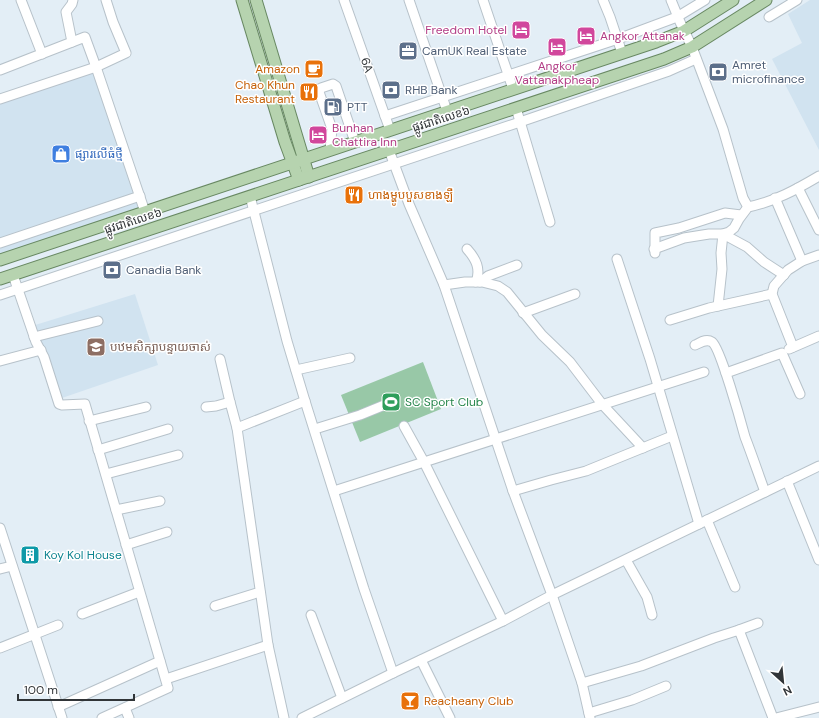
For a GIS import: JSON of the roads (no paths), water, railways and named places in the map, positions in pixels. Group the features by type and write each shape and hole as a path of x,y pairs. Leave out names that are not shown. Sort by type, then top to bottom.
{"main road":[{"path":"242,0 285,142 298,161"},
{"path":"256,0 298,161 304,178"},
{"name":"ផ្លូវជាតិលេខ៦","path":"0,260 622,53 684,31 718,4 733,0"},
{"name":"ផ្លូវជាតិលេខ៦","path":"0,279 664,59 692,47 766,0"}],"street":[{"path":"21,0 42,54"},
{"path":"72,42 66,12 73,0"},
{"path":"0,99 96,67 126,53 113,22 106,0"},
{"name":"6A","path":"344,0 390,130"},
{"path":"409,0 447,111"},
{"path":"483,0 513,89"},
{"path":"603,0 622,53"},
{"path":"671,0 692,47 723,129 743,198 748,207"},
{"path":"385,116 618,39 677,16 705,0"},
{"path":"770,17 797,0"},
{"path":"0,70 85,37 145,212"},
{"path":"0,295 520,122 669,71 696,59"},
{"path":"330,150 332,129 319,92 321,88 332,84 336,86 354,142"},
{"path":"516,108 550,222"},
{"path":"389,150 444,285 513,491 582,683 590,716 666,686"},
{"path":"723,234 734,228 748,207 759,205 798,188 819,176"},
{"path":"798,188 819,230"},
{"path":"0,243 140,196"},
{"path":"250,196 287,341 364,589 393,673"},
{"path":"775,198 802,261"},
{"path":"742,215 725,213 679,228 656,233 655,252 684,238 709,234 723,234 747,247 764,262 784,275"},
{"path":"180,219 185,234"},
{"path":"27,233 32,249"},
{"path":"718,306 722,269 721,253 723,234"},
{"path":"94,248 99,262"},
{"path":"467,249 474,256 479,274 478,282"},
{"path":"793,347 772,294 774,286 791,267 819,255"},
{"path":"617,259 672,436 703,522 735,587"},
{"path":"478,282 488,276 517,265"},
{"path":"13,275 59,404 85,404 139,592 166,679 167,690 102,718"},
{"path":"444,285 478,282 490,284 507,292 542,335 570,362 602,404 643,448"},
{"path":"523,313 575,294"},
{"path":"670,320 718,306 772,294"},
{"path":"34,337 98,321"},
{"path":"726,373 782,353 819,336"},
{"path":"694,345 706,340 713,343 726,373 764,492"},
{"path":"0,361 41,350"},
{"path":"782,353 800,394"},
{"path":"296,370 350,358"},
{"path":"220,359 237,428 268,645 284,718"},
{"path":"334,491 462,449 553,422 602,404 704,372"},
{"path":"237,428 306,401"},
{"path":"206,407 230,402"},
{"path":"315,429 360,415 387,404"},
{"path":"90,422 146,407"},
{"path":"404,426 424,462 503,621"},
{"path":"98,450 168,429"},
{"path":"513,491 586,471 612,462 672,436"},
{"path":"106,474 178,455"},
{"path":"302,718 819,466"},
{"path":"787,481 819,560"},
{"path":"116,510 160,501"},
{"path":"0,528 62,718"},
{"path":"126,545 167,532"},
{"path":"626,560 647,597 652,615"},
{"path":"0,569 12,566"},
{"path":"82,614 139,592"},
{"path":"215,606 260,592"},
{"path":"311,615 342,698"},
{"path":"582,683 642,666 714,638 758,623"},
{"path":"0,648 58,625"},
{"path":"739,630 775,718 819,707"},
{"path":"166,679 268,645"},
{"path":"421,660 450,718"},
{"path":"58,707 160,661"},
{"path":"125,708 129,718"}],"place":[{"name":"Freedom Hotel","path":"521,30"},
{"name":"Angkor Attanak","path":"586,36"},
{"name":"Angkor Vattanakpheap","path":"557,47"},
{"name":"CamUK Real Estate","path":"408,51"},
{"name":"Amazon","path":"314,69"},
{"name":"Amret microfinance","path":"718,72"},
{"name":"RHB Bank","path":"391,90"},
{"name":"Chao Khun Restaurant","path":"309,92"},
{"name":"PTT","path":"333,107"},
{"name":"Bunhan Chattira Inn","path":"318,135"},
{"name":"ផ្សារលើធំថ្មី","path":"61,154"},
{"name":"ហាងម្ហូបបួសខាងឡឹ","path":"354,195"},
{"name":"Canadia Bank","path":"112,270"},
{"name":"បឋមសិក្សាបន្ទាយចាស់","path":"96,347"},
{"name":"SC Sport Club","path":"391,402"},
{"name":"Koy Kol House","path":"30,555"},
{"name":"Reacheany Club","path":"410,701"}]}
